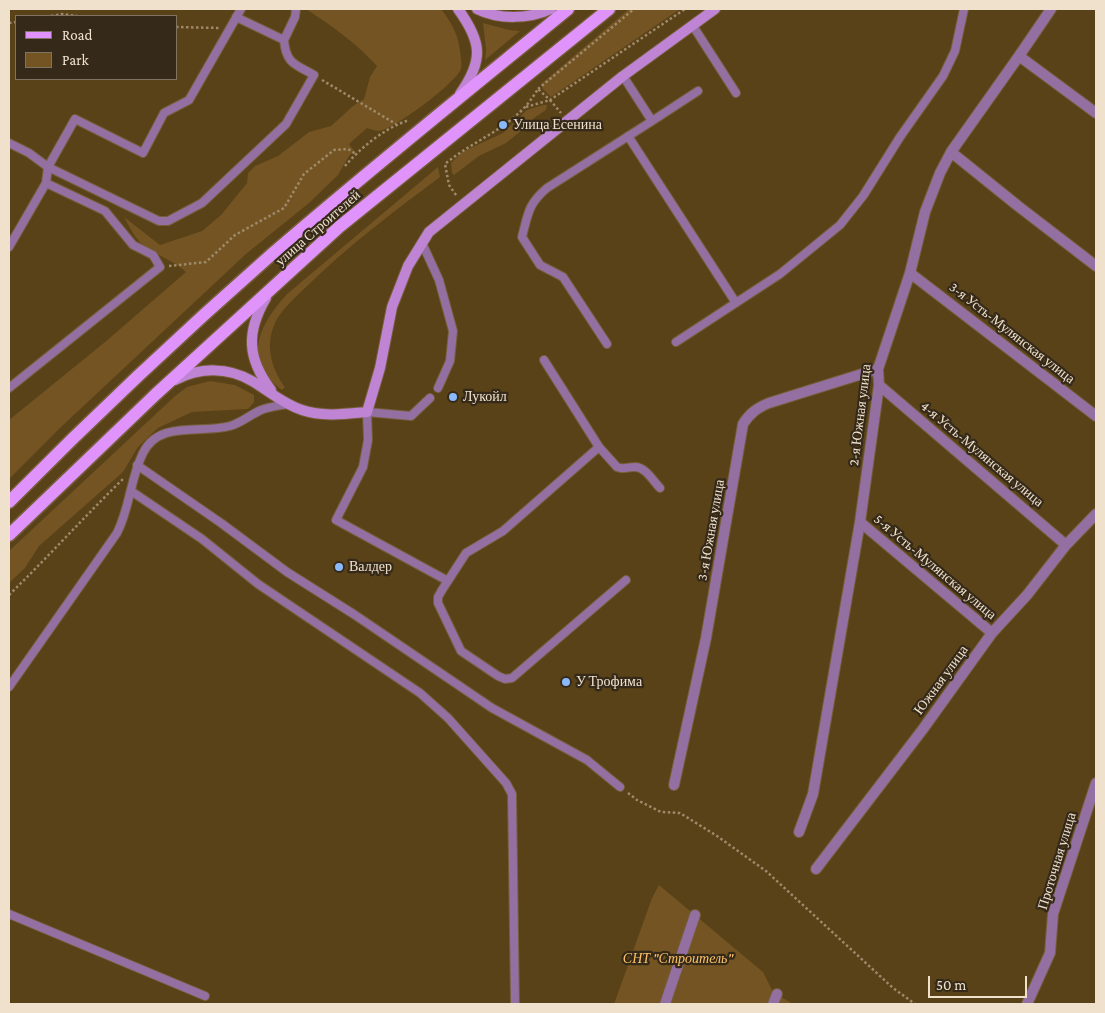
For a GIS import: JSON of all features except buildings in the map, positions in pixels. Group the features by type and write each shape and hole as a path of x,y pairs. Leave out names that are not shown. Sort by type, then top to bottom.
{"main road":[{"name":"улица Строителей","path":"9,502 70,440 191,326 273,253 568,9"},
{"name":"улица Строителей","path":"9,535 156,394 339,228 609,9"}],"street":[{"path":"450,106 471,78 476,67 477,56 473,32 458,9"},
{"path":"477,9 492,14 513,17 551,9"},
{"path":"156,394 182,377 210,370 244,377 287,404 304,411 332,415 367,412 380,368 392,307 408,266 429,232 623,76 715,9"},
{"name":"2-я Южная улица","path":"799,832 813,794 860,522 879,385 878,370 910,273 925,212 940,173 951,152 1050,9"},
{"path":"1019,56 1096,113"},
{"path":"951,152 1096,266"},
{"name":"3-я Усть-Мулянская улица","path":"910,273 1096,416"},
{"path":"276,397 263,380 256,365 251,338 255,317 266,296 280,280"},
{"name":"3-я Южная улица","path":"674,785 706,638 743,424 748,415 756,408 878,370"},
{"name":"4-я Усть-Мулянская улица","path":"879,385 1066,545"},
{"name":"Южная улица","path":"816,868 923,729 992,633 1027,595 1066,545 1096,514"},
{"name":"5-я Усть-Мулянская улица","path":"860,522 992,633"},
{"name":"Проточная улица","path":"1027,1004 1050,953 1053,914 1096,783"},
{"path":"665,1004 695,915"}],"lane":[{"path":"9,247 46,183 48,167 76,119 143,153 164,113 189,100 241,9"},
{"path":"9,144 29,153 48,167 158,221 168,220 202,203 286,124 314,75 288,59 285,54 284,40 295,17 296,9"},
{"path":"676,342 780,274 840,225 863,196 900,137 943,76 955,51 964,9"},
{"path":"236,18 284,40"},
{"path":"693,26 736,93"},
{"path":"623,76 652,121"},
{"path":"607,344 563,277 540,265 522,237 531,204 537,196 698,90"},
{"path":"628,136 736,303"},
{"path":"9,388 160,266 152,255 134,245 105,211 46,183"},
{"path":"422,243 439,280 453,331 450,361 438,388"},
{"path":"544,360 599,447 617,467 621,469 637,466 642,468 660,488"},
{"path":"430,398 411,416 367,412 368,440 362,468 336,520 448,581"},
{"path":"9,687 117,533 124,518 138,465 148,445 162,434 230,426 249,418 260,410 287,404"},
{"path":"599,447 503,531 466,553 438,598 438,603 461,652 505,679 512,678 520,673 626,580"},
{"path":"138,465 287,572 355,615 492,708 587,760 620,787"},
{"path":"131,491 202,539 258,584 420,693 448,718 506,783 512,794 515,1004"},
{"path":"9,914 205,996"}],"path":[{"path":"464,205 449,186 445,164 461,150 492,134 525,108 538,89 634,9"},
{"path":"525,108 550,100 684,9"},
{"path":"56,15 70,15"},
{"path":"178,27 230,28"},
{"path":"314,75 396,124"},
{"path":"538,89 568,120"},
{"path":"345,166 356,154 396,124 409,120"},
{"path":"160,266 181,266 206,262 235,236 284,208 304,174 334,150 348,149 356,154"},
{"path":"9,595 77,524 138,465"},
{"path":"620,787 637,800 661,812 680,813 717,836 759,866 893,988 915,1004"}],"green space":[{"path":"306,9 441,9 453,26 457,37 461,69 457,76 437,95 410,115 386,129 379,131 367,128 349,144 354,151 338,175 309,203 246,254 60,428 9,479 9,420 105,342 186,272 142,244 134,235 124,217 160,245 202,231 221,215 247,183 248,173 255,166 278,156 309,132 331,126 353,106 364,99 370,77 377,66 343,35"},
{"path":"629,9 680,9 551,97 541,84"},
{"path":"483,23 520,31 485,60 486,50"},
{"path":"547,105 546,110 506,143 479,156 454,175 452,173 451,163 462,152 503,133 527,110"},
{"path":"438,167 440,177 337,258 288,304 281,313 272,331 270,348 276,372 285,387 282,390 269,379 258,355 262,330 277,306 287,294"},
{"path":"210,381 235,385 254,395 254,402 248,409 192,412 158,428 138,447 123,472 39,546 25,568 9,583 9,551 175,396 187,387"},
{"name":"СНТ \"Строитель\"","path":"659,885 763,972 773,992 793,1004 614,1004 652,898"}],"place":[{"name":"Улица Есенина","path":"503,125"},
{"name":"Лукойл","path":"453,397"},
{"name":"Валдер","path":"339,567"},
{"name":"У Трофима","path":"566,682"}]}
